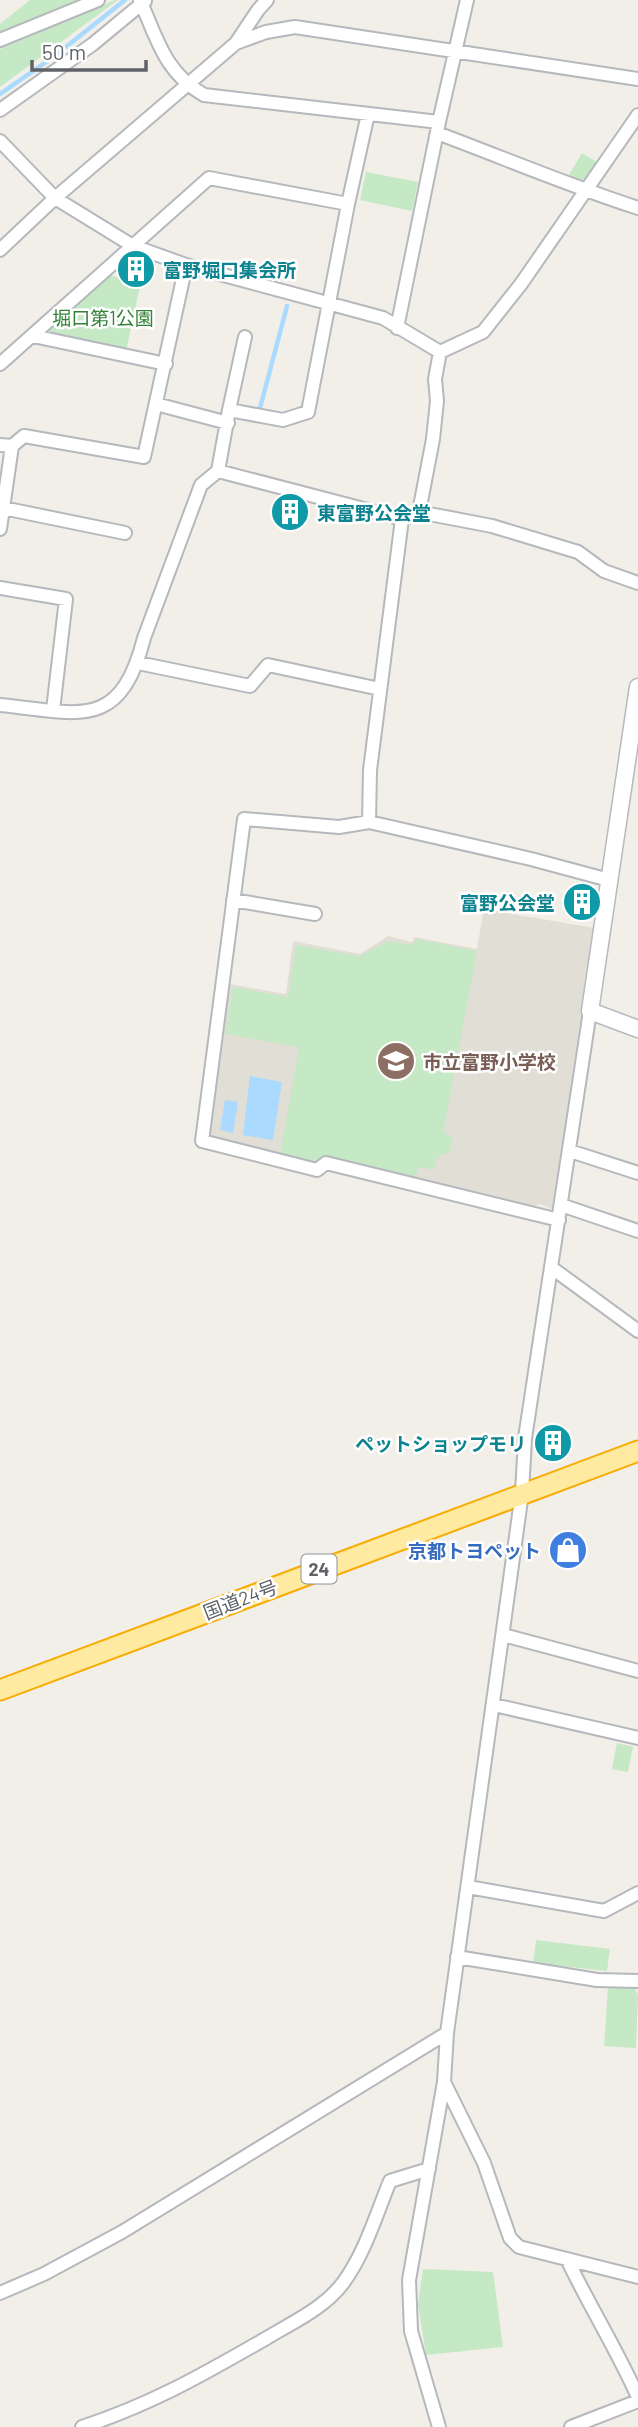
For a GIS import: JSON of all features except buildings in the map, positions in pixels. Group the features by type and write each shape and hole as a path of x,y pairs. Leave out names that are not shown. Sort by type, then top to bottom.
{"highway":[{"name":"国道24号","path":"0,1690 638,1451"}],"main road":[{"path":"638,687 590,1011 638,1029"}],"street":[{"path":"0,40 99,0"},
{"path":"0,250 55,198 236,43 257,10 267,0"},
{"path":"397,328 467,0"},
{"path":"0,110 93,44 143,1 158,47 187,85 204,95 368,114 438,128 586,191 638,208"},
{"path":"236,43 266,32 295,27 638,79"},
{"path":"229,410 283,420 309,412 348,204 368,114"},
{"path":"440,352 484,332 521,284 638,115"},
{"path":"0,141 55,198 133,246 186,265 383,318 440,352"},
{"path":"0,364 209,178 348,204"},
{"path":"0,529 6,445 24,436 144,457 186,265"},
{"path":"33,336 166,364"},
{"path":"0,705 92,711 107,706 126,685 138,663 144,638 201,485 218,471 245,337"},
{"path":"419,512 433,439 437,401 435,379 440,352"},
{"path":"156,404 228,423"},
{"path":"218,471 402,519 419,512 492,526 578,552 604,571 638,583"},
{"path":"3,509 125,533"},
{"path":"369,822 370,770 402,519"},
{"path":"0,588 66,599 53,710"},
{"path":"138,663 250,686 268,665 380,689"},
{"path":"559,1220 326,1163 317,1170 202,1141 244,819 338,827 369,822 609,880"},
{"path":"233,900 315,914"},
{"path":"439,2427 411,2331 409,2280 443,2082 457,1958 522,1493 525,1437 590,1011"},
{"path":"570,1151 638,1173"},
{"path":"561,1205 638,1231"},
{"path":"552,1268 638,1331"},
{"path":"503,1635 638,1671"},
{"path":"494,1705 638,1738"},
{"path":"468,1887 604,1911 638,1893"},
{"path":"457,1958 597,1980 638,1981"},
{"path":"0,2293 44,2274 122,2232 447,2033"},
{"path":"443,2082 484,2163 510,2238 519,2247 638,2277"},
{"path":"82,2427 125,2413 196,2380 325,2304 344,2282 360,2253 390,2181 429,2169"},
{"path":"568,2260 586,2299 621,2359 638,2398 570,2427"}],"shaded area":[{"name":"市立富野小学校","path":"484,909 594,928 552,1209 540,1204 527,1208 326,1157 308,1163 213,1138 208,1127 230,984 286,994 293,941 360,954 388,936 412,942 414,937 477,949"}],"green space":[{"path":"30,0 78,0 0,32 0,24"},
{"path":"118,0 0,87 0,49"},
{"path":"582,153 597,162 588,177 579,181 569,175"},
{"path":"366,172 418,182 412,211 360,200"},
{"name":"堀口第1公園","path":"108,275 141,282 126,351 42,333"},
{"path":"416,939 477,951 443,1133 453,1136 449,1154 442,1153 434,1170 418,1167 415,1180 326,1157 308,1163 280,1156 299,1047 225,1034 233,987 288,997 296,945 360,956 388,941 413,945"},
{"path":"617,1743 633,1747 628,1772 612,1769"},
{"path":"536,1940 610,1949 607,1971 533,1963"},
{"path":"608,1987 635,1989 638,1995 636,2048 604,2046"},
{"path":"423,2269 493,2272 503,2347 426,2355 418,2304"}],"water":[{"path":"250,1076 282,1082 273,1140 243,1135"},
{"path":"225,1100 238,1102 233,1133 220,1130"}],"waterway":[{"path":"0,94 52,58 125,0"},
{"path":"260,408 287,306"}],"place":[{"name":"富野堀口集会所","path":"136,269"},
{"name":"東富野公会堂","path":"290,512"},
{"name":"富野公会堂","path":"582,902"},
{"name":"市立富野小学校","path":"396,1061"},
{"name":"ペットショップモリ","path":"553,1443"},
{"name":"京都トヨペット","path":"568,1550"}]}
